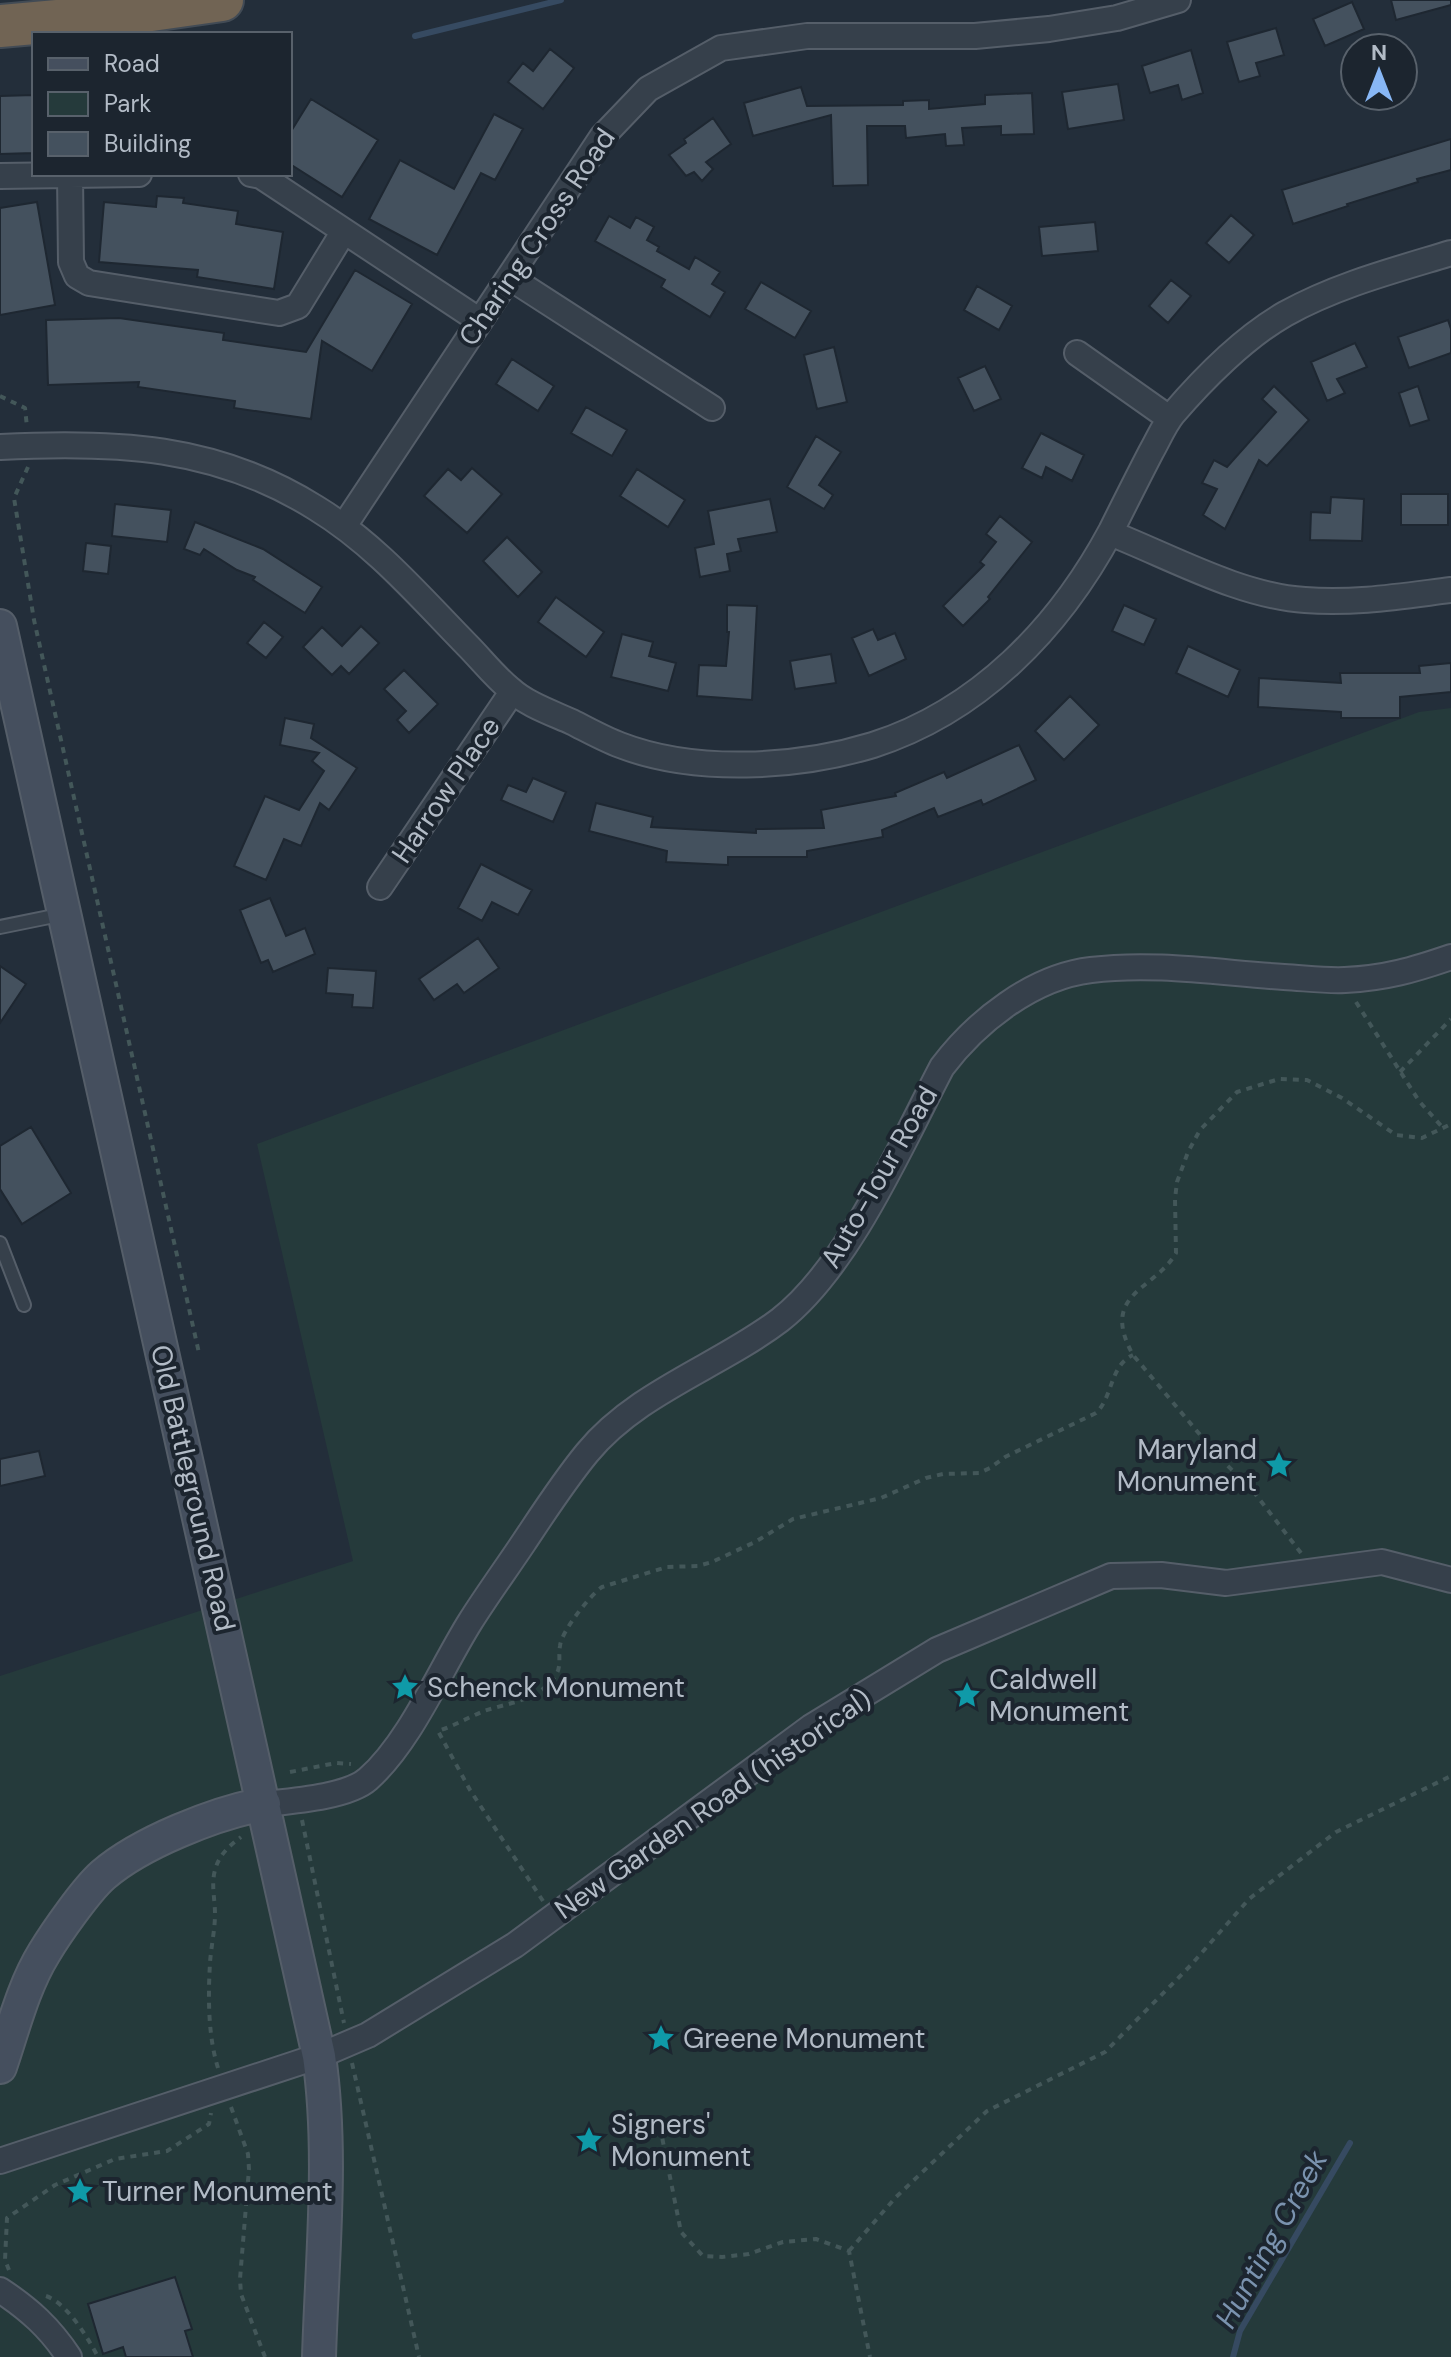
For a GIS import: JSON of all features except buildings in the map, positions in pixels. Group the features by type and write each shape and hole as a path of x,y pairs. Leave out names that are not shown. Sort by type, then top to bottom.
{"highway":[{"path":"0,26 102,17 222,0"}],"street":[{"name":"Charing Cross Road","path":"344,526 602,137 648,89 721,48 807,36 975,36 1049,29 1117,18 1178,0"},
{"path":"0,176 32,176"},
{"path":"70,176 71,262 77,276 89,283 279,313 298,306 344,231"},
{"path":"261,176 480,321"},
{"path":"0,447 124,446 203,460 252,475 313,505 383,558 512,692 622,746 683,760 742,765 816,760 875,744 934,721 987,686 1032,642 1074,591 1110,533 1169,418 1227,358 1283,315 1354,283 1451,253"},
{"path":"509,277 712,408"},
{"path":"1077,353 1169,418"},
{"path":"1110,533 1251,590 1302,600 1354,602 1451,590"},
{"name":"Old Battleground Road","path":"1,631 319,2056 325,2098 319,2357"},
{"name":"Harrow Place","path":"380,887 512,692"},
{"name":"Auto-Tour Road","path":"264,1804 344,1790 366,1782 381,1766 414,1719 471,1621 588,1451 630,1413 781,1319 813,1286 847,1244 942,1067 956,1049 999,1010 1048,982 1088,970 1141,967 1342,980 1399,975 1451,957"},
{"name":"New Garden Road (historical)","path":"0,2161 319,2056 368,2035 515,1945 811,1727 937,1650 1111,1576 1161,1575 1226,1583 1382,1562 1451,1580"},
{"path":"0,2067 26,1991 43,1954 103,1876 151,1845 239,1809 264,1804"},
{"path":"5,2282 55,2335 69,2357"}],"lane":[{"path":"0,927 64,914"},
{"path":"0,1243 24,1305"}],"path":[{"path":"0,396 25,408 31,461 14,498 34,620 199,1353"},
{"path":"1342,980 1419,1101 1443,1128"},
{"path":"1400,1072 1451,1019"},
{"path":"1311,1572 1306,1559 1253,1491 1217,1455 1133,1355 1123,1325 1127,1301 1176,1253 1174,1206 1177,1182 1200,1130 1229,1098 1252,1087 1291,1078 1319,1084 1396,1135 1422,1138 1451,1124"},
{"path":"553,1917 470,1790 438,1731 485,1711 515,1703 542,1689 555,1677 560,1664 563,1635 589,1598 602,1587 667,1567 698,1566 712,1562 755,1542 793,1519 881,1498 926,1478 951,1473 979,1473 1096,1413 1105,1401 1121,1364 1133,1355"},
{"path":"290,1772 336,1763 381,1766"},
{"path":"849,2251 896,2197 987,2111 1105,2052 1191,1965 1249,1899 1336,1832 1451,1776"},
{"path":"301,1813 346,2030"},
{"path":"352,2062 419,2357"},
{"path":"5,2282 7,2218 55,2185 115,2159 167,2151 209,2124 216,2088"},
{"path":"660,2127 681,2232 703,2256 749,2254 783,2242 816,2239 849,2251"},
{"path":"849,2251 870,2357"},
{"path":"42,2294 54,2299 86,2335 98,2357"}],"green space":[{"path":"1451,708 1451,2357 0,2357 0,1676 353,1561 257,1144 1419,712"}],"waterway":[{"path":"415,36 561,0"},
{"name":"Hunting Creek","path":"1233,2357 1240,2331 1350,2143"}],"place":[{"name":"Maryland Monument","path":"1279,1465"},
{"name":"Schenck Monument","path":"405,1687"},
{"name":"Caldwell Monument","path":"967,1695"},
{"name":"Greene Monument","path":"661,2038"},
{"name":"Signers' Monument","path":"589,2140"},
{"name":"Turner Monument","path":"80,2191"}]}
